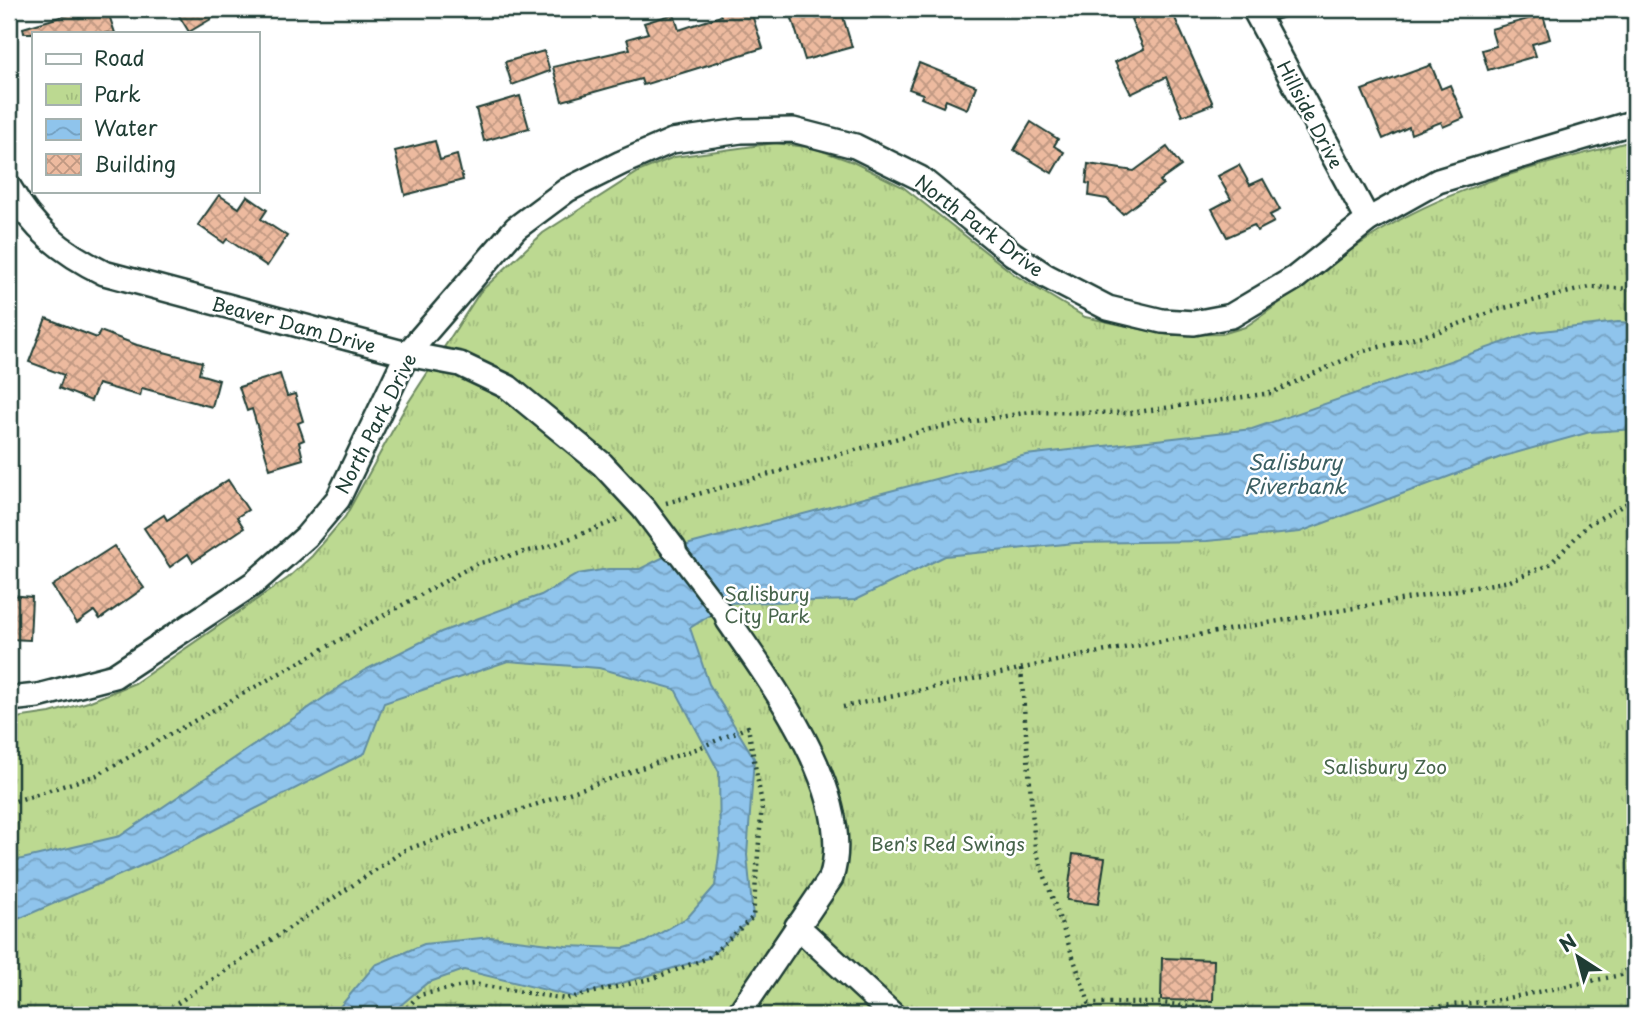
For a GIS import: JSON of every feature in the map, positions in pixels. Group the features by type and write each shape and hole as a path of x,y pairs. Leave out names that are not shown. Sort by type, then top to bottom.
{"street":[{"name":"Hillside Drive","path":"1256,13 1368,220"},
{"name":"North Park Drive","path":"9,699 38,696 114,676 254,583 306,537 338,499 407,354 516,228 567,190 672,141 741,131 793,130 855,146 920,178 1013,254 1046,276 1108,308 1162,321 1194,323 1231,316 1295,278 1368,220 1438,181 1635,122"},
{"name":"Beaver Dam Drive","path":"9,187 26,217 71,257 104,273 407,354 460,364 508,387 602,464 644,509 728,620 794,717 825,789 833,820 838,856 831,878 738,1015"},
{"path":"797,926 893,1015"}],"lane":[{"path":"1256,13 1287,9"}],"path":[{"path":"9,803 97,775 476,564 554,545 644,509 934,428 1030,412 1130,413 1270,393 1364,351 1437,332 1500,309 1590,287 1635,289"},
{"path":"843,706 1021,668 1510,581 1550,564 1589,524 1635,499"},
{"path":"1021,668 1035,848 1089,1003 1161,1003 1276,1015"},
{"path":"160,1015 405,850 699,748 748,727 762,804 753,917 708,958 654,978 565,999 473,984 419,995 400,1015"},
{"path":"1350,1015 1493,1001 1621,975 1635,963"}],"green space":[{"name":"Salisbury City Park","path":"1635,140 1635,1015 9,1015 9,719 50,713 88,702 135,683 288,578 312,556 345,517 406,406 480,292 543,233 640,171 674,157 775,143 814,148 853,162 903,187 1015,275 1085,317 1169,335 1222,334 1245,327 1352,250 1418,210 1478,185 1540,165"}],"water":[{"name":"Salisbury Riverbank","path":"1618,322 1635,323 1635,429 1590,432 1501,457 1300,532 1207,541 1075,543 945,556 855,600 730,603 690,628 709,684 754,758 747,855 753,917 708,958 574,997 464,970 427,983 389,1015 333,1015 375,965 424,944 491,937 566,946 625,948 645,942 688,917 715,886 720,847 719,772 675,689 599,668 508,661 384,703 365,753 161,857 9,923 9,862 120,836 363,671 441,632 541,595 578,574 608,569 640,569 690,544 1026,455 1252,429 1534,332"}],"building":[{"path":"107,9 115,32 24,33 23,28 77,12 79,17"},
{"path":"175,9 228,9 189,32"},
{"path":"750,9 763,48 643,85 641,79 562,101 553,67 630,49 627,39 648,33 644,23 674,14 679,30 721,16 719,12"},
{"path":"789,9 813,9 816,18 841,10 852,47 805,60"},
{"path":"1155,9 1171,9 1213,104 1182,116 1166,77 1131,94 1115,62 1144,49 1131,19"},
{"path":"1543,15 1550,39 1532,44 1536,56 1488,70 1482,50 1496,46 1491,29"},
{"path":"544,51 550,71 512,85 505,62"},
{"path":"919,63 976,86 967,109 946,100 943,107 921,98 923,94 909,89"},
{"path":"1431,65 1441,89 1450,85 1464,118 1443,127 1441,122 1411,134 1409,127 1383,139 1362,90"},
{"path":"520,96 529,128 484,141 476,109"},
{"path":"1031,122 1058,139 1054,146 1064,152 1052,173 1014,150"},
{"path":"435,141 440,160 457,155 463,180 405,195 395,151"},
{"path":"1167,147 1181,166 1160,181 1163,184 1123,214 1107,199 1089,196 1090,184 1086,183 1088,164 1134,171"},
{"path":"1239,165 1250,185 1263,179 1280,210 1270,215 1274,222 1257,231 1254,225 1227,237 1212,209 1231,199 1218,176"},
{"path":"219,195 239,208 247,196 267,210 261,219 287,236 267,266 227,239 224,243 198,225"},
{"path":"46,318 97,338 100,331 137,345 202,362 199,374 219,380 212,407 142,388 140,396 98,384 91,401 59,388 64,375 29,362"},
{"path":"280,374 287,396 295,394 303,421 298,423 304,440 299,442 303,459 270,469 252,409 247,411 239,387"},
{"path":"228,480 248,510 237,517 244,528 193,562 188,554 170,567 144,528 164,515 167,520"},
{"path":"114,546 144,588 100,619 94,611 77,623 52,586"},
{"path":"9,595 32,597 30,640 9,639"},
{"path":"1073,854 1105,858 1098,904 1067,900"},
{"path":"1162,958 1214,960 1213,1001 1161,1000"}],"park label":[{"name":"Salisbury Zoo","path":"1385,766"},
{"name":"Ben's Red Swings","path":"948,843"}]}
